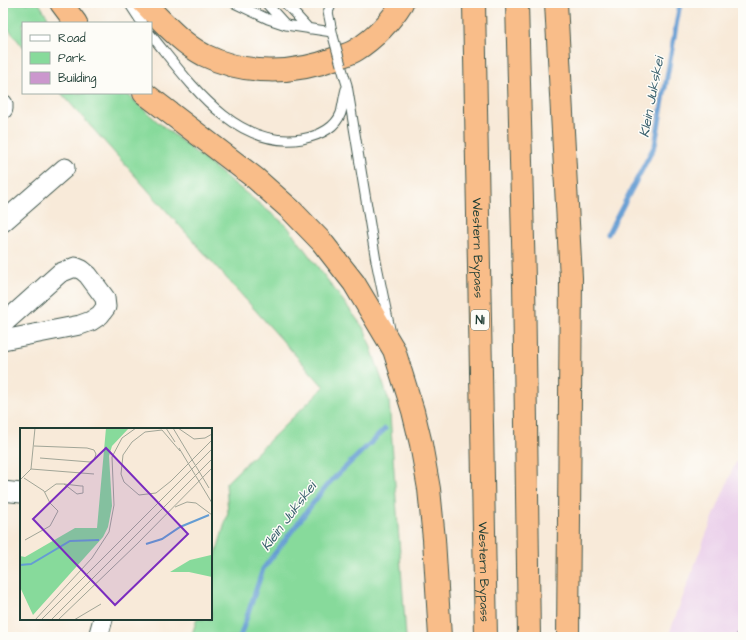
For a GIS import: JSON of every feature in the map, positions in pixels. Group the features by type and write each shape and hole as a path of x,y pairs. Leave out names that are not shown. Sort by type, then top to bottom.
{"highway":[{"path":"61,3 66,12 75,22"},
{"path":"144,3 181,39 203,54 229,65 269,72 302,69 323,64 355,51 380,32 402,3"},
{"name":"Western Bypass","path":"474,3 486,637"},
{"path":"517,3 524,280 529,637"},
{"path":"556,4 571,278 568,637"},
{"path":"145,94 255,178 291,210 322,242 354,283 394,350 413,411 421,444 429,489 434,539 440,637"}],"street":[{"path":"3,104 3,109"},
{"path":"3,222 65,168"},
{"path":"3,324 60,274 75,268 82,270 88,275 105,298 106,307 100,315 91,321 80,325 3,340"},
{"path":"3,491 20,493"},
{"path":"98,637 103,620"}],"lane":[{"path":"129,3 141,22"},
{"path":"234,3 268,19 286,25 333,34"},
{"path":"266,3 286,25"},
{"path":"285,3 309,29"},
{"path":"332,3 328,12 347,85 376,261 394,350"},
{"path":"152,36 202,96 226,118 245,130 263,136 295,140 321,134 333,124 340,114 347,85"}],"shaded area":[{"path":"743,452 743,637 668,637 704,540 734,466"}],"green space":[{"path":"3,3 39,3 50,22 22,22 22,46 3,22"},
{"path":"62,94 127,94 159,123 287,226 365,330 389,401 406,637 191,637 197,620 212,620 212,568 228,513 226,483 324,387"}],"building":[{"path":"743,630 743,637 738,637 737,634"}],"waterway":[{"name":"Klein Jukskei","path":"608,234 655,145 681,3"},
{"name":"Klein Jukskei","path":"240,637 263,569 326,486 385,429"}]}
